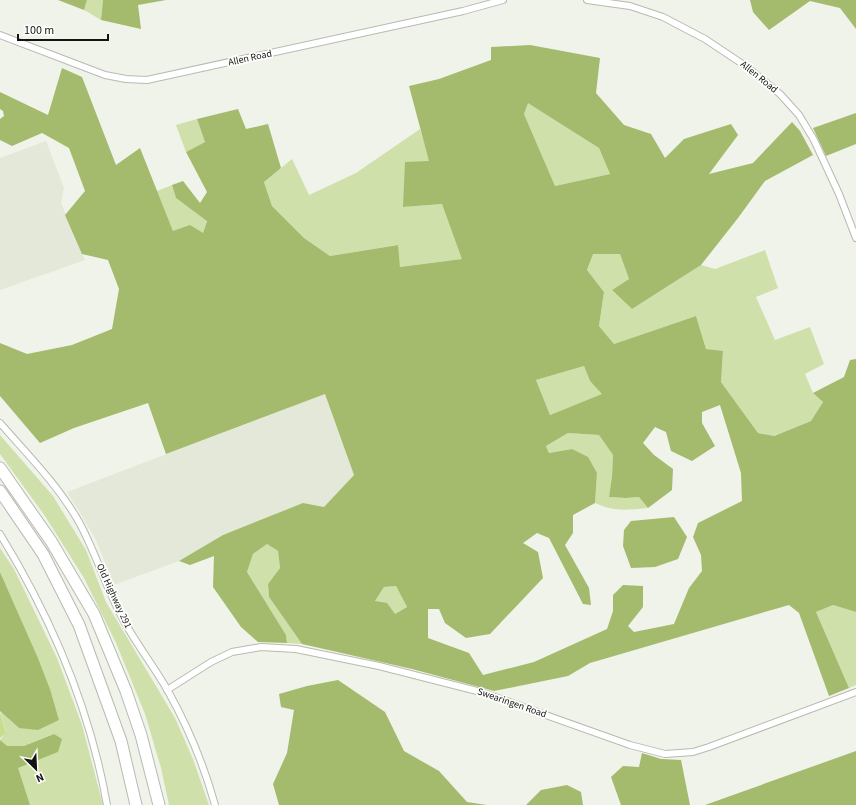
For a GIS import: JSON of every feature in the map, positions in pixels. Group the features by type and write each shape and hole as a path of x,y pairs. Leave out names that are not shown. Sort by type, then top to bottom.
{"highway":[{"path":"0,468 51,541 94,614 126,691 141,735 159,805"},
{"path":"0,491 43,554 79,625 121,741 136,805"}],"street":[{"name":"Allen Road","path":"0,35 105,75 126,79 147,80 462,11 503,0"},
{"name":"Allen Road","path":"587,0 630,6 663,17 705,39 747,66 780,94 799,115 814,140 839,194 856,238"},
{"name":"Old Highway 291","path":"0,423 49,479 66,502 89,541 122,618 167,690 194,743 215,805"},
{"path":"0,534 28,583 65,661 86,717 98,761 107,805"},
{"name":"Swearingen Road","path":"167,690 212,662 232,652 261,647 296,649 379,666 481,692 630,745 665,754 693,752 709,747 856,692"}],"shaded area":[{"path":"58,0 87,0 84,10"},
{"path":"87,0 103,0 101,20 84,10"},
{"path":"103,0 166,0 138,5 141,29 101,20"},
{"path":"750,0 856,0 856,29 840,8 810,1 769,30 753,12"},
{"path":"530,45 600,58 596,93 624,125 651,134 665,158 684,139 731,124 738,135 709,174 753,163 792,122 800,131 813,155 765,181 701,265 632,309 612,290 629,279 620,254 593,254 587,270 604,292 599,326 614,344 696,316 706,349 723,351 721,382 758,433 774,436 811,421 823,402 813,393 844,377 850,360 856,359 856,612 833,605 816,612 849,688 829,696 799,613 789,605 590,663 568,676 494,691 412,669 302,644 269,597 268,584 280,568 278,551 267,544 253,554 247,572 286,635 287,643 258,642 241,627 213,587 214,556 190,565 179,561 223,535 303,503 324,507 354,475 325,394 166,454 148,403 74,428 40,443 0,396 0,343 27,354 72,345 112,329 119,289 108,260 82,254 65,215 85,191 69,148 42,133 12,146 0,140 0,119 4,116 3,111 0,109 0,92 48,115 62,68 82,77 116,165 140,148 173,231 190,225 203,233 207,221 176,198 172,185 183,181 200,203 207,192 186,152 205,142 197,119 238,109 246,129 268,124 281,168 264,182 272,206 304,238 330,256 398,245 400,267 462,259 442,204 403,207 405,162 429,161 409,86 439,79 491,60 491,47","holes":["528,103 599,148 610,174 555,186 524,114","584,366 590,381 602,394 550,415 536,380","720,405 741,473 742,501 698,523 693,537 701,555 702,571 689,588 674,624 634,632 628,626 643,607 643,586 623,585 613,595 613,611 607,629 534,662 483,675 469,653 428,638 428,609 439,609 445,623 466,638 490,634 543,578 538,552 523,543 537,533 549,538 583,604 591,605 589,588 565,545 573,533 573,515 595,503 597,473 588,457 572,449 549,453 546,446 568,433 599,435 613,455 609,497 639,497 648,508 672,490 673,469 654,455 643,443 655,427 666,432 671,451 692,461 715,446 702,423 702,412","396,586 407,607 395,614 387,603 375,601 384,587"]},
{"path":"528,102 599,148 610,174 555,186 524,114"},
{"path":"856,113 856,144 826,156 813,128"},
{"path":"197,119 205,142 186,152 176,125"},
{"path":"420,129 430,161 403,207 442,204 463,259 400,267 397,245 330,256 304,238 272,206 264,182 292,159 309,195 356,173"},
{"path":"46,141 64,188 61,203 85,260 0,290 0,158"},
{"path":"172,185 176,198 207,220 203,233 173,231 157,191"},
{"path":"765,250 778,288 756,297 775,340 810,327 824,364 805,374 813,393 823,402 811,421 773,436 758,433 721,382 723,352 706,349 696,316 614,344 599,326 604,292 587,270 593,253 620,254 629,279 612,290 632,309 701,265 715,269"},
{"path":"584,366 590,381 603,394 550,415 536,380"},
{"path":"325,394 354,475 324,507 303,503 223,535 179,561 114,585 96,540 67,492"},
{"path":"568,433 599,435 613,455 609,497 639,497 648,508 627,510 615,509 595,503 597,473 572,449 549,453 546,446"},
{"path":"0,435 53,496 86,550 106,602 175,718 193,759 209,805 169,805 161,768 145,714 116,643 84,578 45,516 0,454"},
{"path":"674,517 687,537 678,559 655,567 631,568 623,546 624,530 631,521"},
{"path":"267,544 278,551 280,568 268,584 269,597 302,644 287,643 286,635 247,572 253,554"},
{"path":"0,548 14,569 57,658 82,725 103,805 30,805 17,768 58,752 54,734 24,746 6,746 0,740 6,732 0,711 19,728 59,720 50,689 38,658 0,572"},
{"path":"0,572 38,658 50,689 59,720 38,730 19,728 0,711"},
{"path":"396,586 407,607 395,614 375,601 384,587"},
{"path":"833,605 856,612 856,685 849,688 816,612"},
{"path":"338,680 385,712 404,751 439,771 467,802 487,805 279,805 273,784 287,753 294,710 281,707 279,694 307,686"},
{"path":"0,712 6,733 0,738"},
{"path":"54,734 62,739 58,752 18,768 30,805 0,805 0,740 7,746 24,746"},
{"path":"856,751 856,805 705,805"},
{"path":"642,753 661,759 681,760 690,805 621,805 611,777 623,766 639,767"},
{"path":"567,785 581,792 583,805 526,805 541,790"}]}
